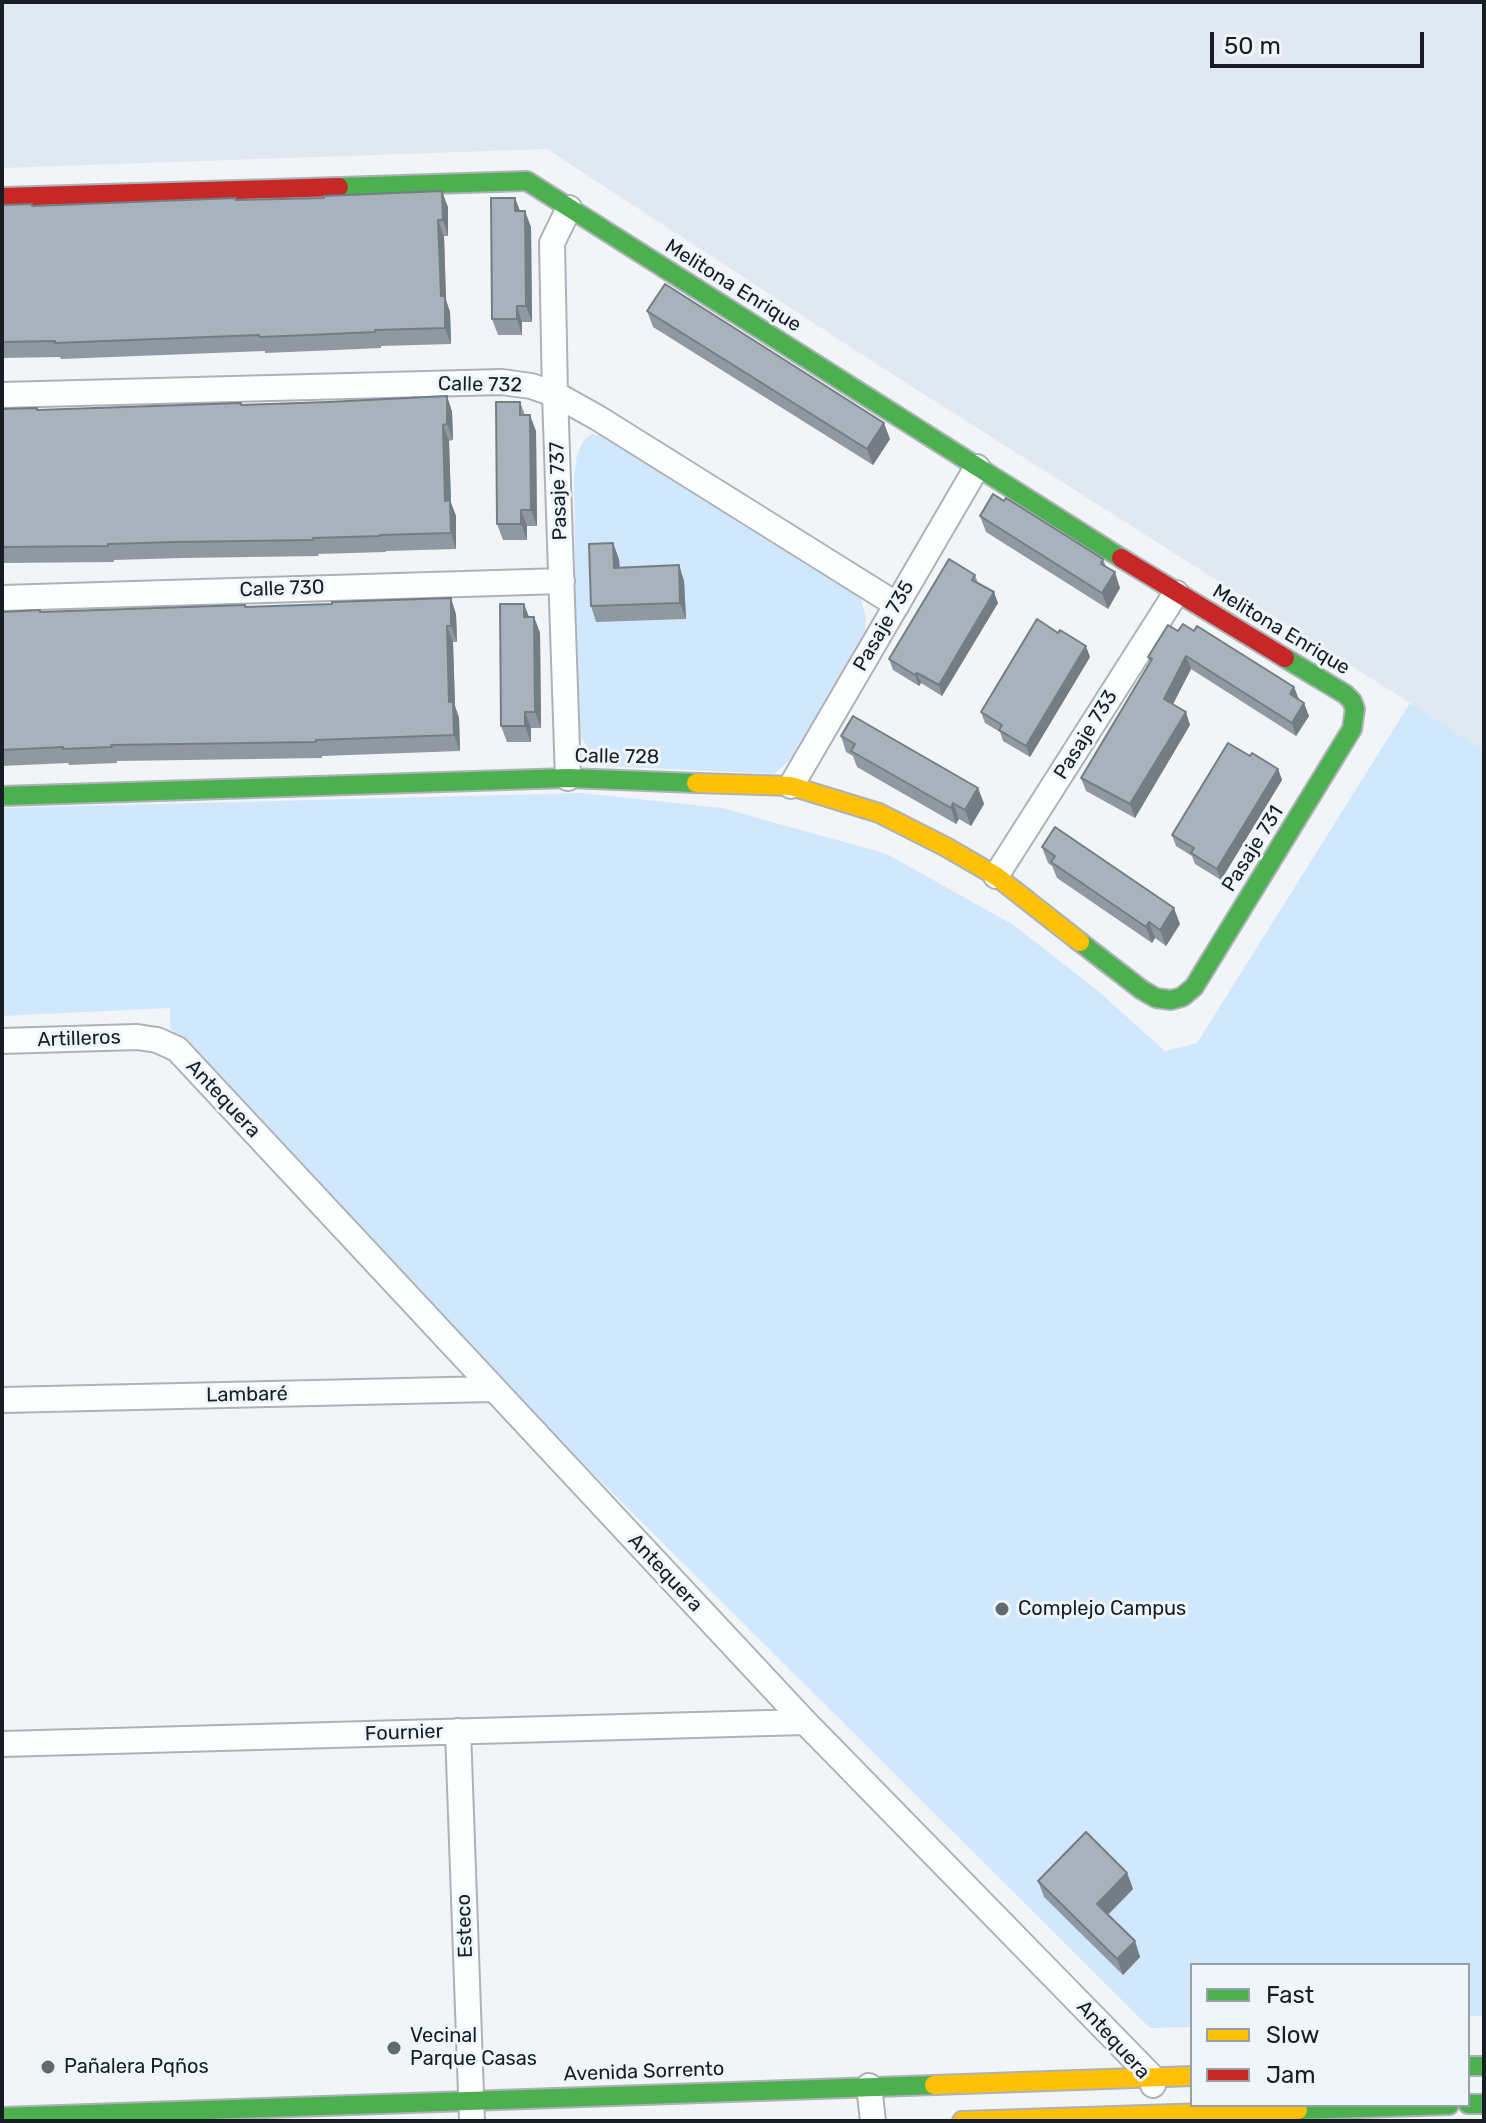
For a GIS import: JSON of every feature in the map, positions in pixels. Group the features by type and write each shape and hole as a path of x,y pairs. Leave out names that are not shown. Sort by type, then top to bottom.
{"street":[{"name":"Melitona Enrique","path":"2,197 527,181 1176,593 1345,694 1355,709"},
{"name":"Pasaje 737","path":"568,778 552,243 569,208"},
{"name":"Calle 732","path":"2,395 502,382 531,386 555,394 897,605"},
{"name":"Pasaje 735","path":"791,786 977,467"},
{"name":"Calle 730","path":"2,598 562,581"},
{"name":"Pasaje 733","path":"996,876 1176,593"},
{"name":"Pasaje 731","path":"1171,1000 1182,997 1194,987 1352,729 1355,709"},
{"name":"Calle 728","path":"2,796 568,778 791,786 879,813 946,847 996,876 1142,990 1156,998 1171,1000"},
{"name":"Artilleros","path":"2,1041 137,1037 157,1040"},
{"name":"Antequera","path":"157,1040 177,1049 805,1722 1152,2077 1155,2115"},
{"name":"Lambaré","path":"2,1400 492,1389"},
{"name":"Fournier","path":"2,1744 805,1722"},
{"name":"Esteco","path":"458,1731 471,2111"},
{"name":"Avenida Sorrento","path":"2,2117 471,2111 869,2086 1190,2076"},
{"path":"869,2086 873,2121"},
{"path":"962,2121 1390,2107"}],"shaded area":[{"path":"2,2 1484,2 1484,750 878,365 547,149 2,168"},
{"path":"592,434 607,437 860,596 866,618 864,640 789,761 774,774 607,766 592,754 577,731 574,477 577,454 584,440"},
{"path":"1410,703 1484,750 1484,2016 1470,2016 1470,1963 1190,1963 1190,2027 1150,2028 522,1403 170,1028 170,1008 2,1016 2,808 582,793 722,808 887,854 1015,926 1098,991 1165,1051 1197,1043"}],"building":[{"path":"442,191 443,220 438,220 445,328 260,337 2,342 2,205 324,198"},
{"path":"491,198 515,198 515,211 525,211 526,306 517,306 517,319 492,319"},
{"path":"665,284 884,423 867,449 647,311"},
{"path":"447,396 447,424 443,425 445,501 450,500 451,533 313,540 2,547 2,409 241,405"},
{"path":"496,402 520,402 520,415 530,415 531,510 521,510 521,524 497,524"},
{"path":"993,494 1004,501 1006,498 1103,559 1101,564 1115,572 1102,593 980,516"},
{"path":"613,543 614,568 679,565 680,603 591,606 589,544"},
{"path":"949,559 975,575 972,580 994,592 939,685 889,659"},
{"path":"451,598 451,626 447,626 449,702 453,702 454,735 316,742 2,750 2,612 245,607"},
{"path":"500,604 524,604 524,617 534,617 535,712 525,712 525,726 501,726"},
{"path":"1037,619 1086,646 1026,746 999,730 1002,725 981,712"},
{"path":"1183,624 1194,631 1197,626 1294,687 1290,694 1304,703 1292,723 1186,656 1164,699 1186,712 1130,804 1081,778 1152,659 1148,657 1168,625 1178,631"},
{"path":"853,716 978,788 965,810 953,803 951,808 851,751 855,744 841,736"},
{"path":"1228,743 1278,769 1217,869 1191,853 1194,848 1172,835"},
{"path":"1055,827 1174,908 1160,930 1149,922 1146,927 1051,862 1055,856 1042,847"},
{"path":"1086,1832 1127,1873 1097,1904 1135,1941 1117,1959 1038,1881"}],"traffic: fast":[{"path":"339,187 527,181 1121,558"},
{"path":"1080,942 1156,998 1171,1000 1182,997 1194,987 1352,729 1355,709 1352,701 1285,658"},
{"path":"2,796 568,778 696,783"},
{"path":"1470,2066 1484,2066"},
{"path":"2,2117 934,2085"},
{"path":"1470,2104 1484,2104"},
{"path":"1298,2110 1389,2107"}],"traffic: slow":[{"path":"696,783 791,786 879,813 996,876 1080,942"},
{"path":"934,2085 1190,2076"},
{"path":"962,2121 1298,2110"}],"traffic: jam":[{"path":"2,197 339,187"},
{"path":"1121,558 1285,658"}],"place":[{"name":"Complejo Campus","path":"1002,1609"},
{"name":"Vecinal Parque Casas","path":"394,2048"},
{"name":"Pañalera Pqños","path":"48,2067"}]}
